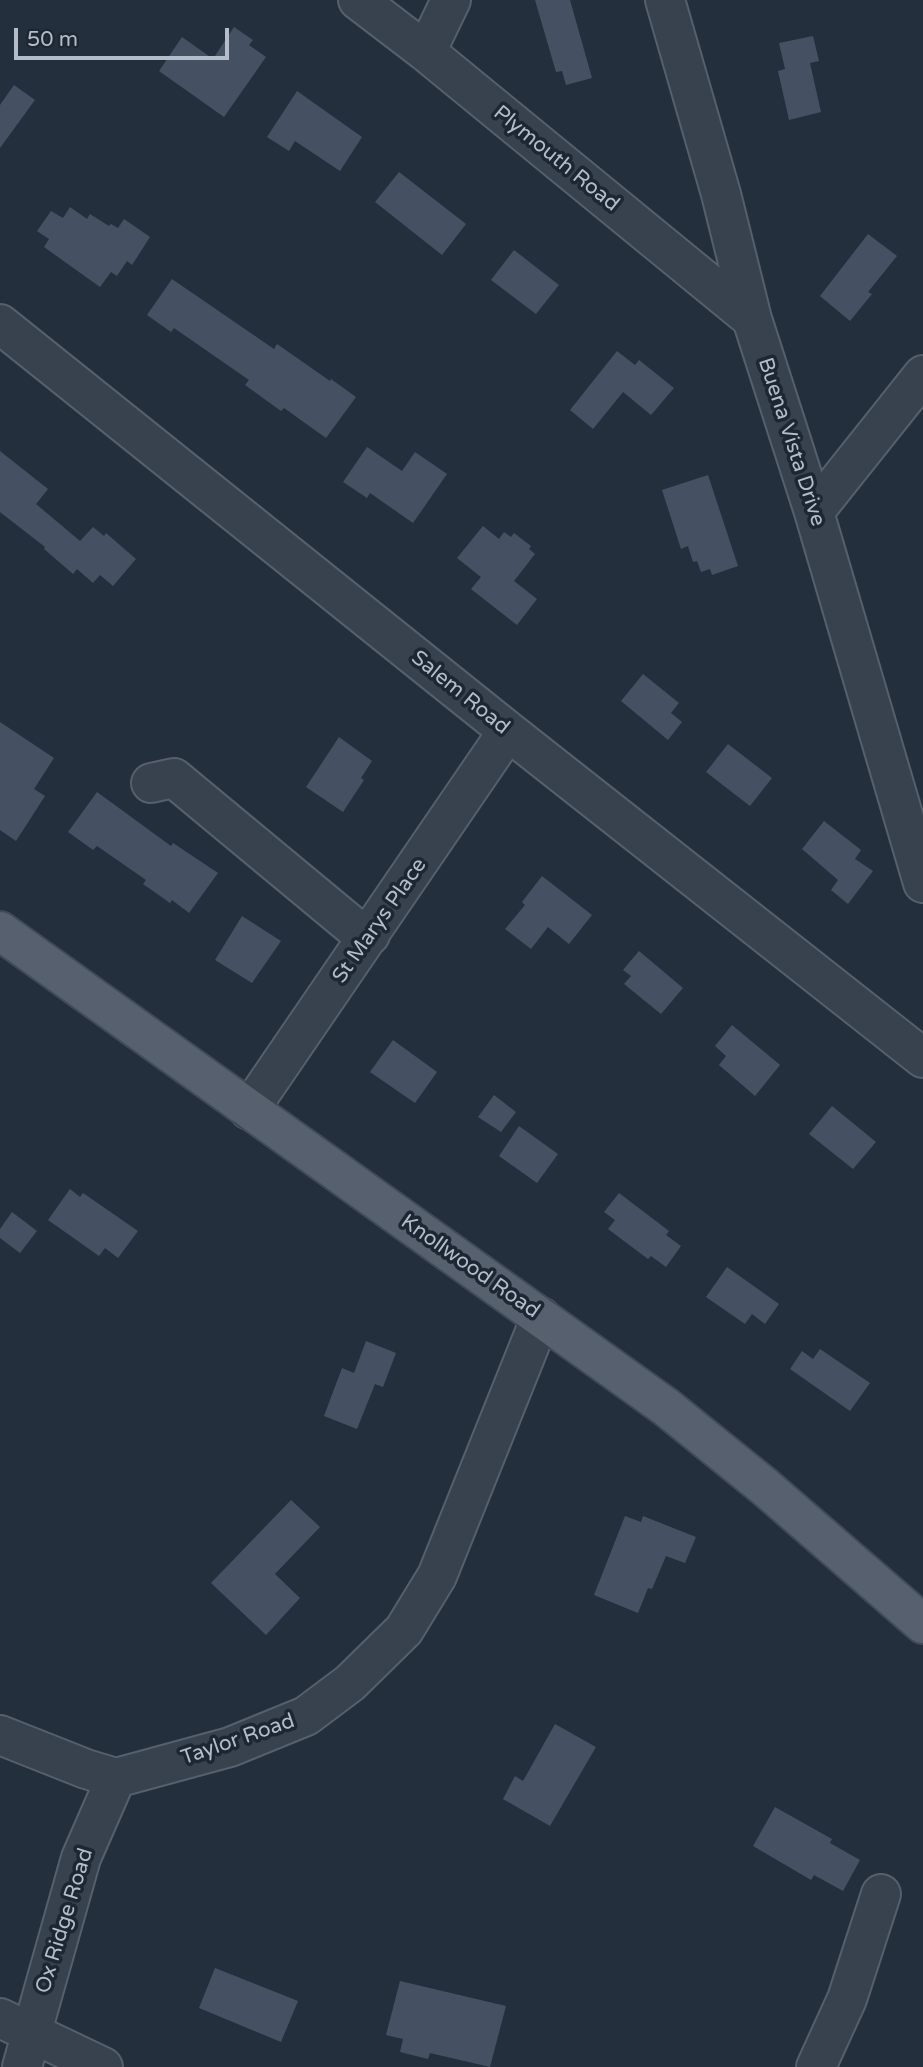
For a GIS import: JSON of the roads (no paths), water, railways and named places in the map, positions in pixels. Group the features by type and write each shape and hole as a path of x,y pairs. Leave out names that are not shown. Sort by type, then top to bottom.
{"main road":[{"name":"Knollwood Road","path":"0,931 666,1407 755,1479 923,1624"}],"street":[{"name":"Plymouth Road","path":"358,0 426,52 752,319"},
{"path":"426,52 451,0"},
{"name":"Buena Vista Drive","path":"665,0 721,194 752,319 814,512 923,883"},
{"name":"Salem Road","path":"0,324 508,731 923,1058"},
{"path":"814,512 923,375"},
{"name":"St Marys Place","path":"249,1110 508,731"},
{"path":"151,783 174,778 351,925 370,935"},
{"name":"Taylor Road","path":"116,1778 230,1748 306,1716 350,1683 404,1630 437,1576 541,1317"},
{"path":"0,1735 74,1765 116,1778"},
{"name":"Ox Ridge Road","path":"18,2039 81,1858 116,1778"},
{"path":"816,2067 847,1999 881,1894"},
{"path":"18,2039 103,2067"}]}
